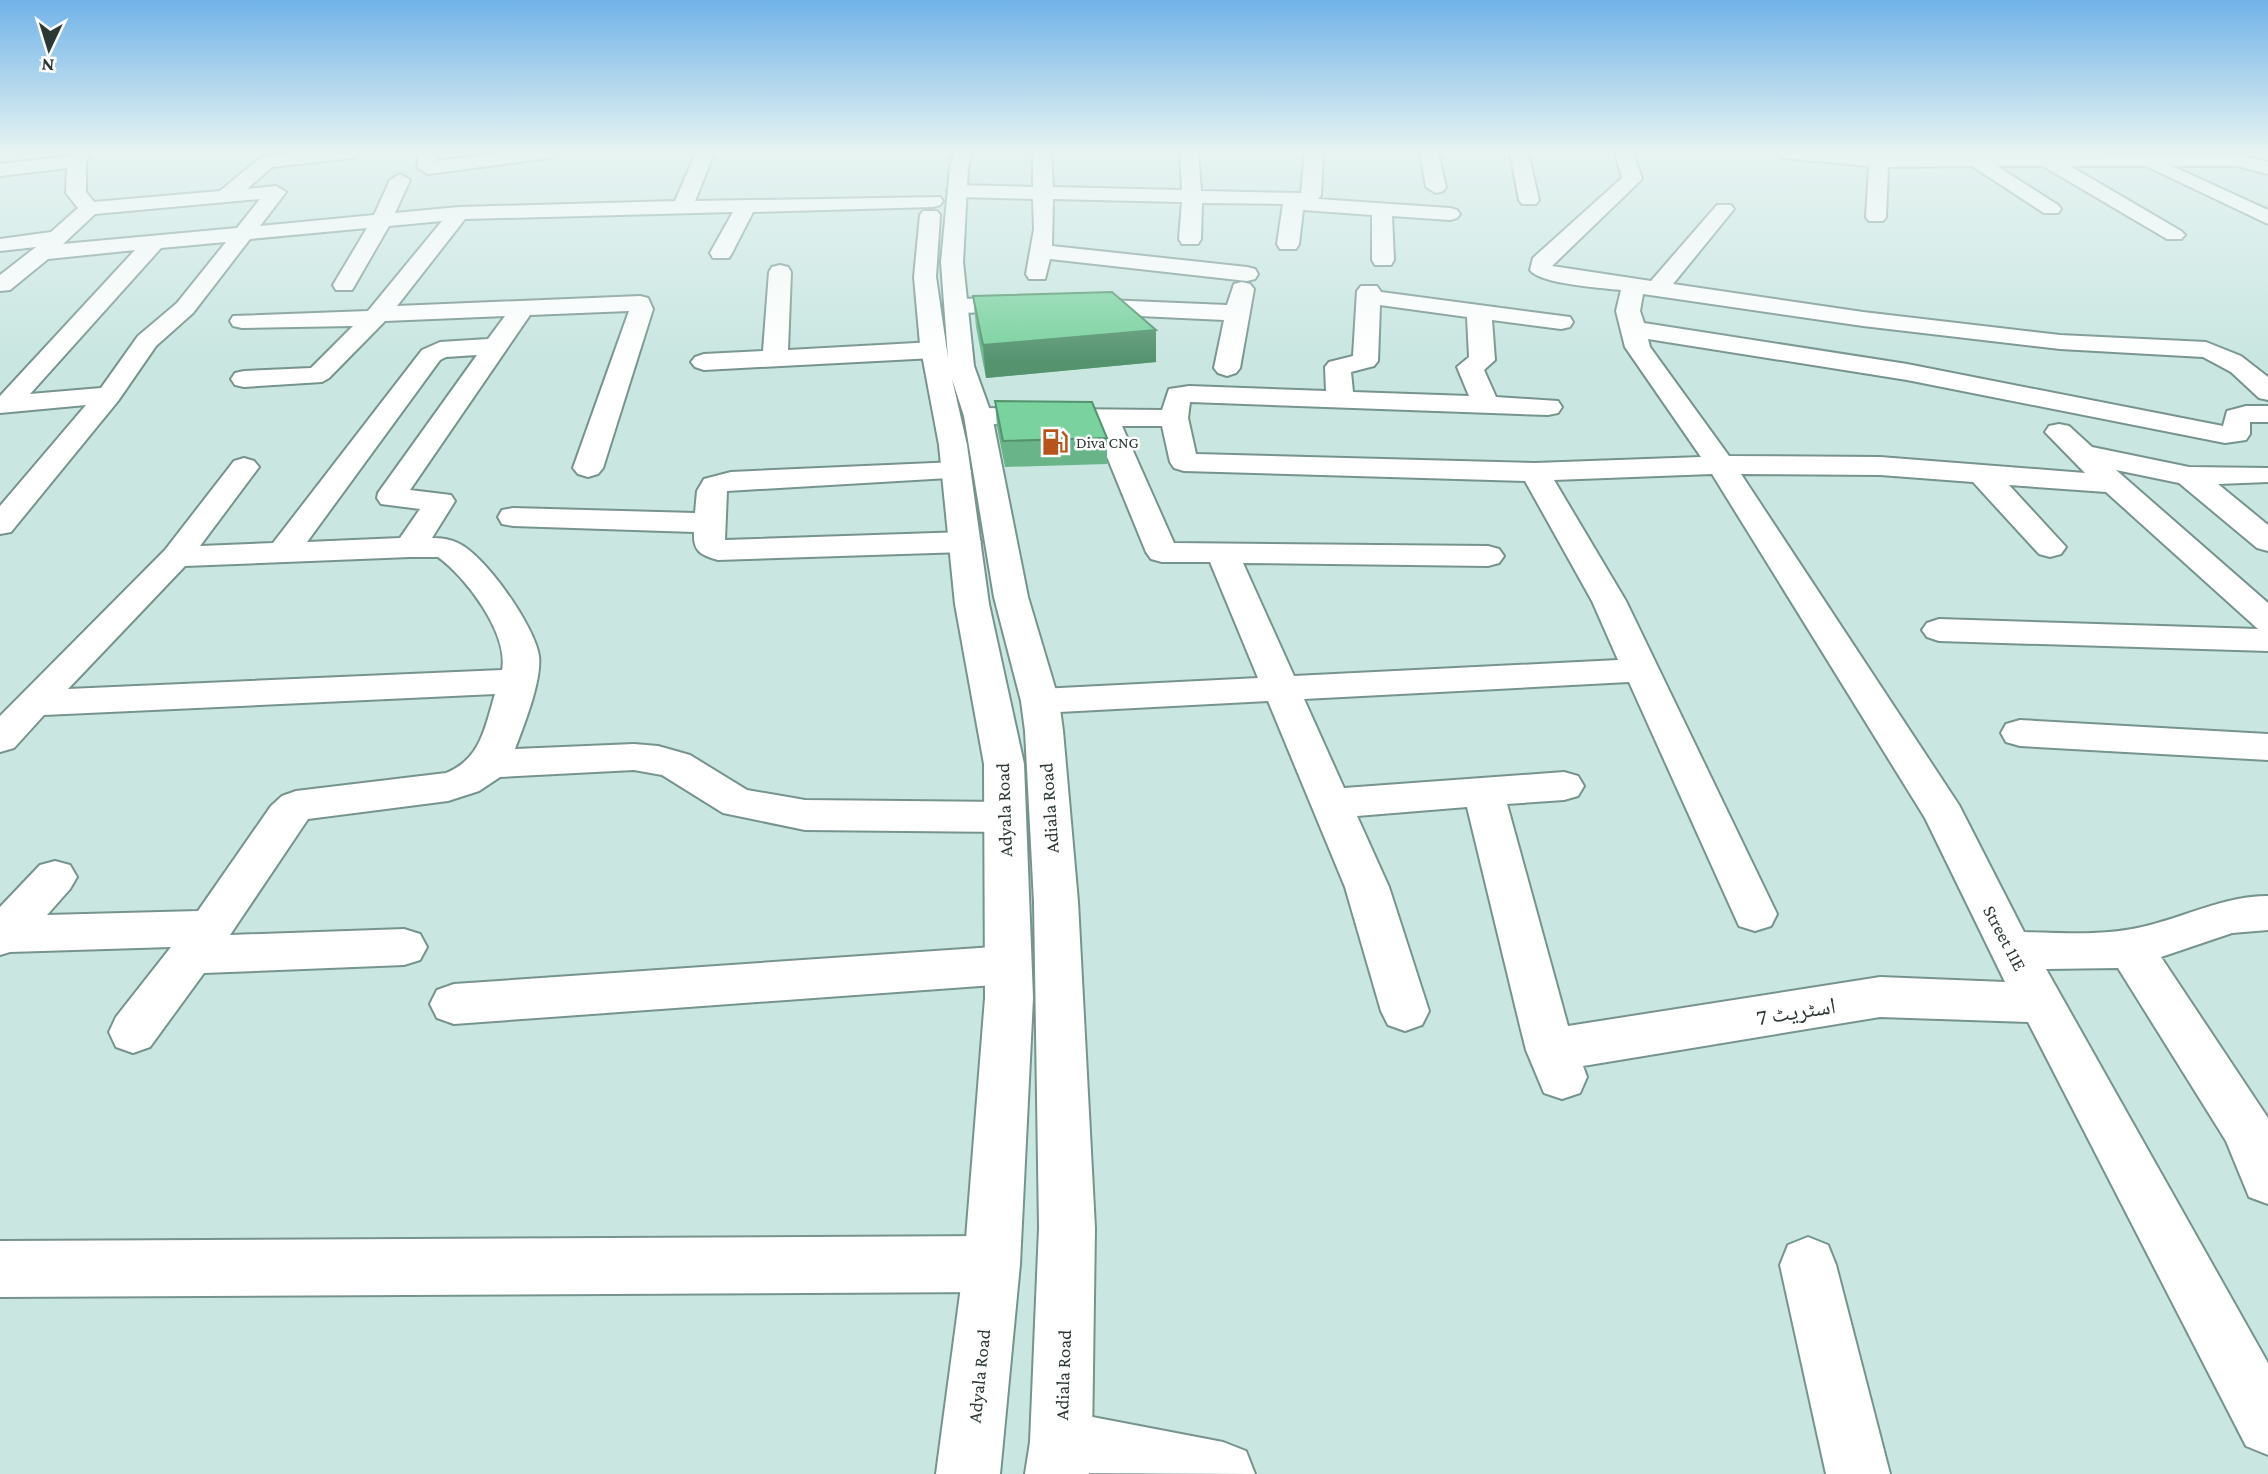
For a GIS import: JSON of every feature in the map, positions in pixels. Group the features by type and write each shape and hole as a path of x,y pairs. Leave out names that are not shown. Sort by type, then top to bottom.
{"street":[{"path":"5,280 50,246 75,222"},
{"path":"0,524 108,395 147,341 185,307 251,222"},
{"path":"0,245 154,243 365,222"},
{"path":"344,285 381,222"},
{"path":"244,379 313,376 320,373 376,316 452,222"},
{"path":"721,253 738,222"},
{"name":"Adyala Road","path":"940,222 925,277 933,350 956,471 972,604 1004,764 1008,1011 992,1264 968,1474"},
{"name":"Adiala Road","path":"951,222 952,262 961,366 978,416 1011,597 1040,701 1044,731 1056,902 1067,1228 1059,1458"},
{"path":"1034,304 1044,222"},
{"path":"1190,239 1191,222"},
{"path":"1288,244 1291,222"},
{"path":"1382,222 1382,260"},
{"path":"1586,222 1541,263 1541,270 1645,288 1863,319 2060,342 2185,346 2226,356 2250,373 2268,392"},
{"path":"1711,222 1645,288 1628,311 1633,328 1907,372 2225,435 2236,433 2237,417 2246,414 2268,414"},
{"path":"2151,222 2174,235"},
{"path":"3,405 154,243"},
{"path":"1040,251 1249,267 1235,313 1227,368"},
{"path":"775,358 779,272"},
{"path":"1340,400 1338,367 1365,360 1369,295 1561,322"},
{"path":"242,321 640,303 641,309 588,468"},
{"path":"957,306 1034,304 1235,313"},
{"path":"410,547 440,501 392,498 393,493 523,307"},
{"path":"1479,312 1482,360 1470,367 1486,405"},
{"name":"Street 11E","path":"1633,328 1638,347 1721,465 1944,815 2010,950 2042,1003 2268,1424"},
{"path":"283,552 431,355 440,350 497,346"},
{"path":"704,362 933,350"},
{"path":"3,405 108,395"},
{"path":"1548,407 1178,395 1174,418 1185,462 1535,471 1721,465 1880,466 2114,484"},
{"path":"978,416 1174,418"},
{"path":"1105,418 1158,547 1170,554 1488,556"},
{"path":"2059,432 2266,622"},
{"path":"2082,454 2189,476 2262,475"},
{"path":"0,739 80,653 176,557 244,467"},
{"path":"956,471 715,485 712,491 709,547 718,550 965,541"},
{"path":"1535,471 1609,601 1755,914"},
{"path":"1982,474 2050,547"},
{"path":"2189,476 2268,541"},
{"path":"513,517 710,523"},
{"path":"133,1032 200,942 286,816 296,806 448,787 464,782 488,764 518,681 521,655 489,592 463,559 444,549 410,547 176,557"},
{"path":"1223,555 1367,887 1405,1011"},
{"path":"1939,630 2266,622"},
{"path":"1040,701 1641,670"},
{"path":"36,703 518,681"},
{"path":"2020,733 2268,747"},
{"path":"488,764 635,757 659,759 676,765 737,803 805,815 1005,817"},
{"path":"1332,803 1564,786"},
{"name":"اسٹریٹ 7","path":"1483,792 1557,1064 1880,997 2042,1003"},
{"path":"1,936 55,877"},
{"path":"2010,950 2101,951 2130,948 2234,913 2268,913"},
{"path":"1,936 404,947"},
{"path":"2130,948 2247,1129 2268,1179"},
{"path":"454,1004 1008,965"},
{"path":"0,1269 992,1264"},
{"path":"1808,1265 1858,1474"},
{"path":"1059,1458 1223,1474"}],"building":[{"path":"1112,292 1156,330 983,345 973,296"},
{"path":"995,401 1092,402 1107,438 1003,441"}],"place":[{"name":"Diva CNG","path":"1055,442"}]}
